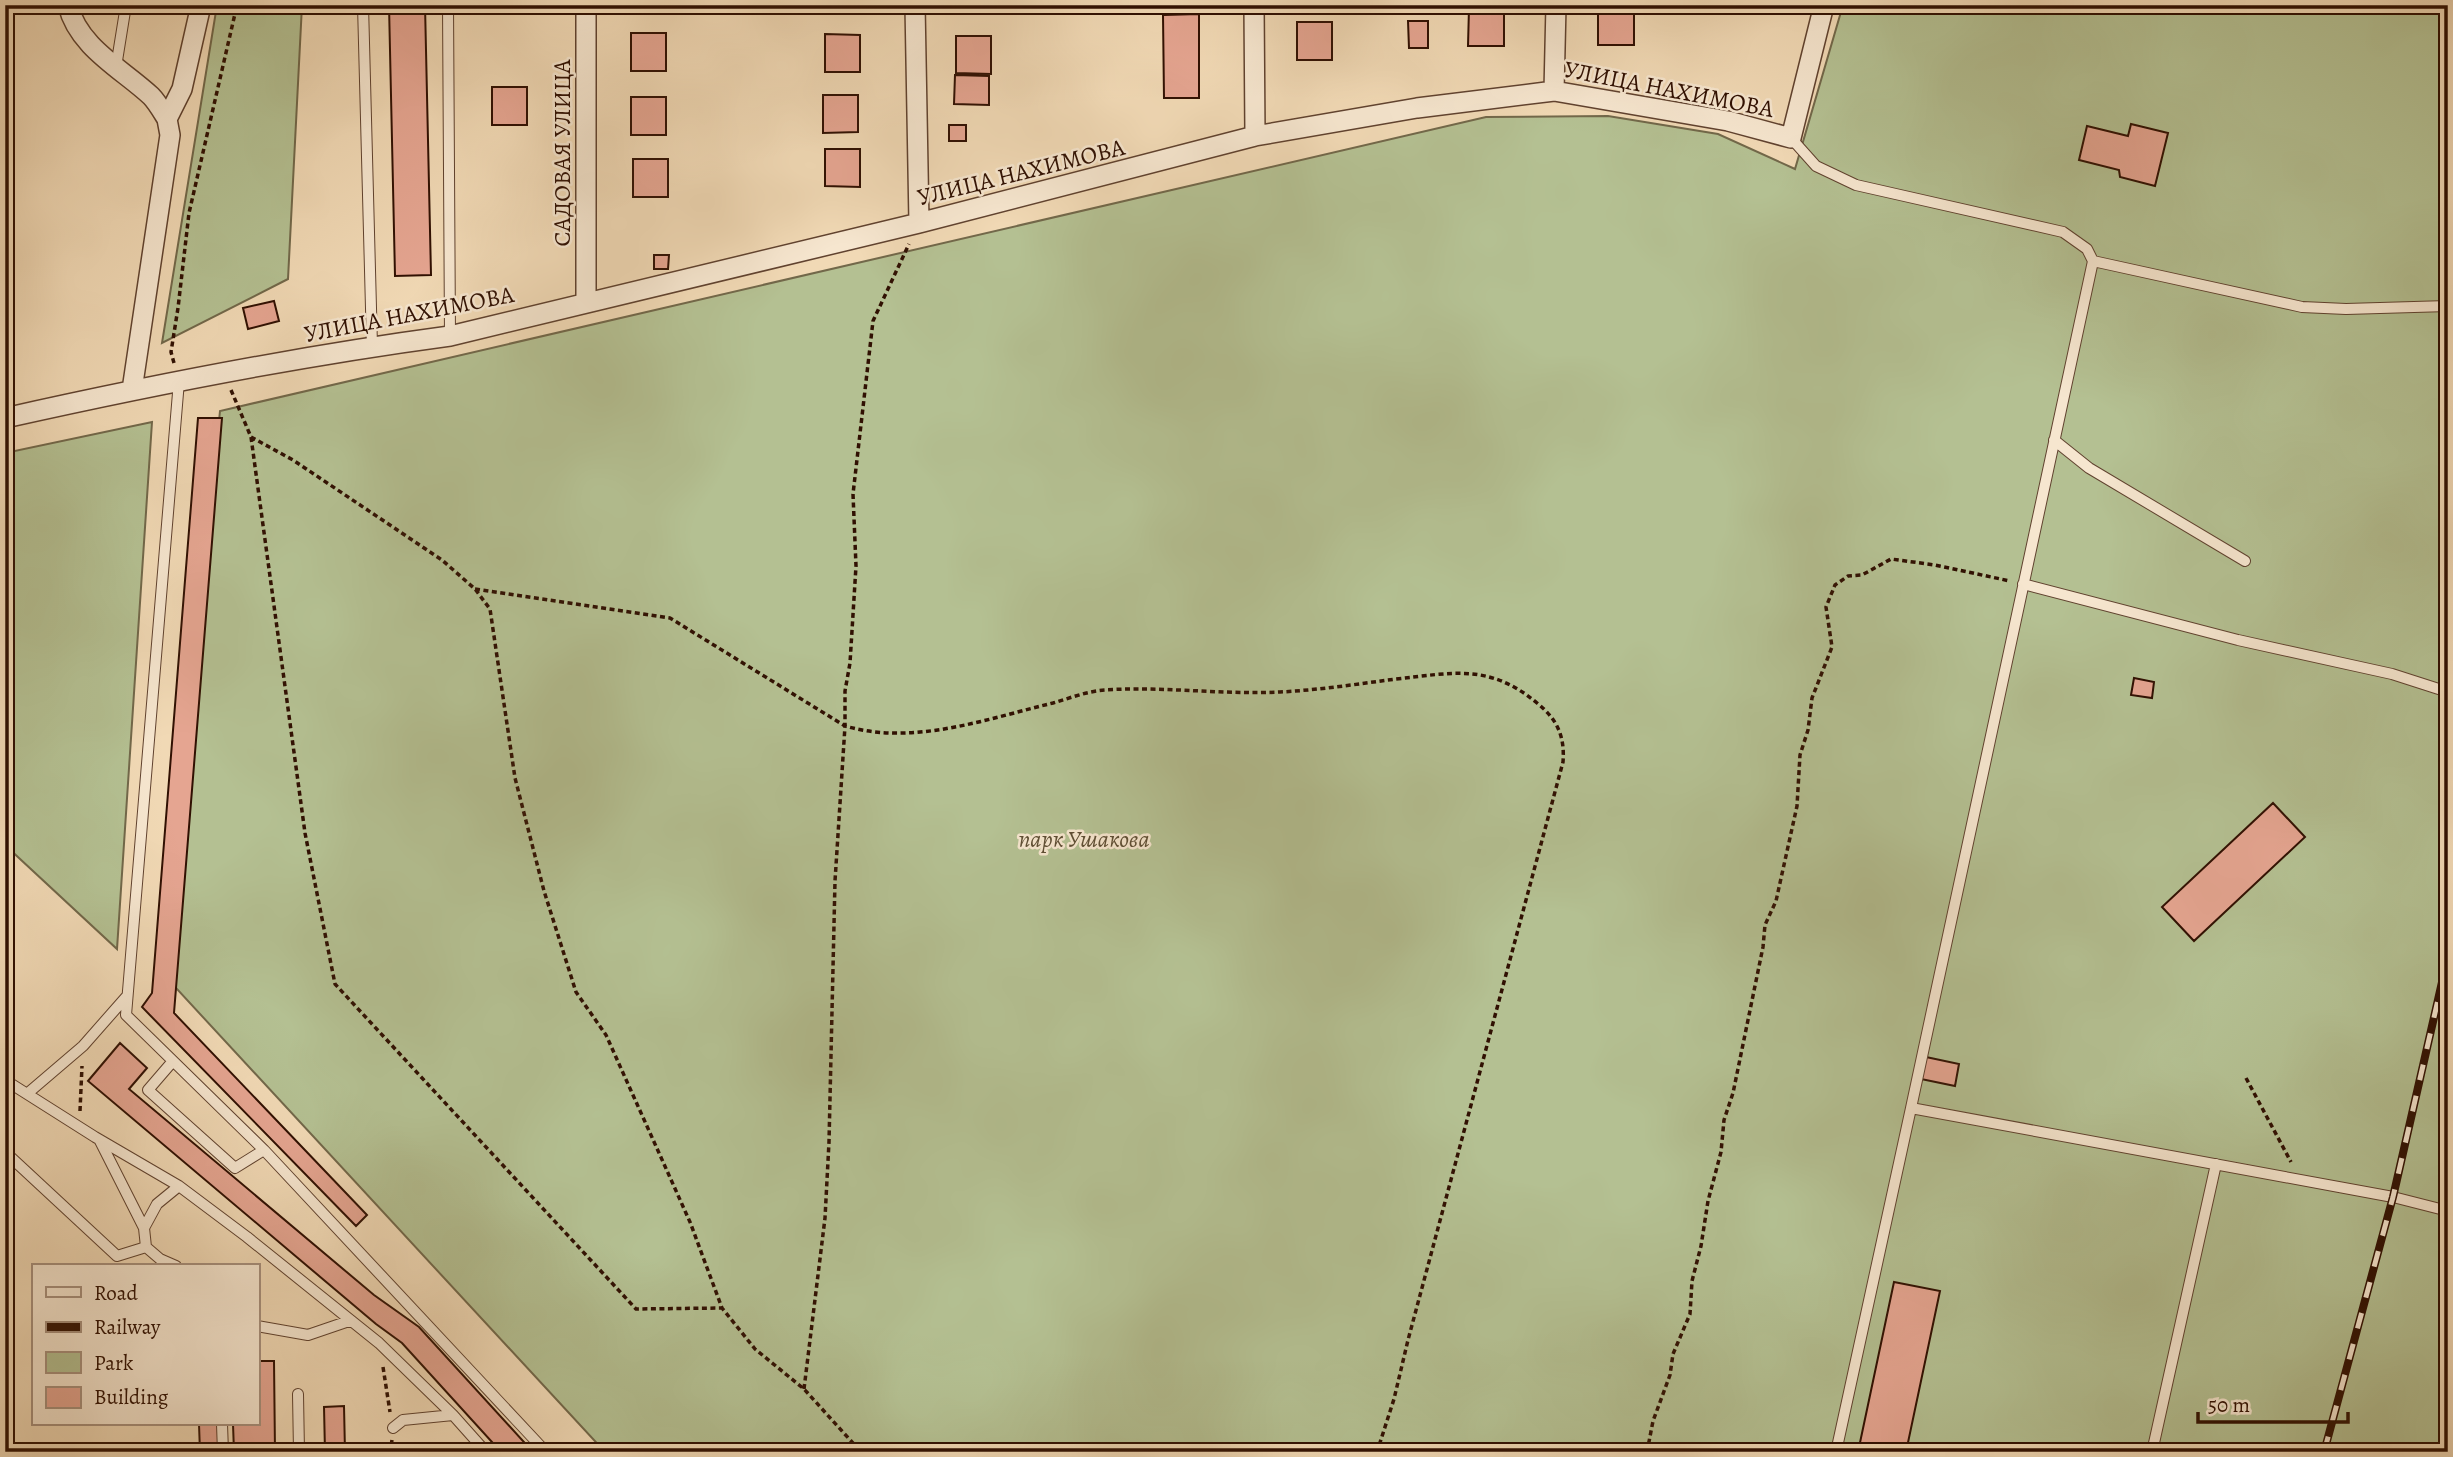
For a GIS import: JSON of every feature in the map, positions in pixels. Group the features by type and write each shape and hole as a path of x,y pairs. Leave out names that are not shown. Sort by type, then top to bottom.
{"street":[{"path":"68,5 72,20 86,40 153,99 167,119 170,135 132,390"},
{"path":"167,119 182,89 201,5"},
{"name":"САДОВАЯ УЛИЦА","path":"586,5 586,302"},
{"path":"915,5 919,223"},
{"path":"1254,5 1255,136"},
{"path":"1554,91 1556,5"},
{"name":"УЛИЦА НАХИМОВА","path":"5,418 223,372 372,346 450,336 919,223 1255,136 1417,108 1554,91 1728,121 1791,138 1824,5"}],"lane":[{"path":"116,67 126,5"},
{"path":"363,5 372,346"},
{"path":"448,5 450,336"},
{"path":"1791,138 1816,166 1856,185 2063,232 2087,249 2093,261 1836,1452"},
{"path":"2093,261 2302,307 2346,309 2448,306"},
{"path":"179,381 126,1015 264,1150 545,1451"},
{"path":"2054,440 2089,468 2245,561"},
{"path":"2024,584 2238,640 2392,674 2448,692"},
{"path":"28,1093 83,1046 128,996"},
{"path":"173,1061 148,1090 235,1168 264,1150"},
{"path":"5,1080 179,1186 247,1237 379,1343 453,1415 486,1452"},
{"path":"1911,1108 2393,1197 2448,1211"},
{"path":"99,1139 144,1228 146,1247 160,1259 171,1264"},
{"path":"5,1152 123,1264"},
{"path":"2152,1452 2216,1164"},
{"path":"144,1228 157,1204 179,1186"},
{"path":"117,1256 146,1247"},
{"path":"259,1326 308,1335 349,1321"},
{"path":"298,1394 299,1452"},
{"path":"393,1427 403,1420 453,1415"},
{"path":"222,1426 223,1452"}],"path":[{"path":"179,381 170,352 189,213 237,5"},
{"path":"804,1389 825,1218 830,1129 835,881 845,691 850,663 856,566 853,494 873,321 919,223"},
{"path":"223,372 251,437 305,834 335,984 636,1309 722,1308"},
{"path":"251,437 293,460 442,560 475,589 490,609 515,778 544,891 576,992 606,1035 690,1222 722,1308 755,1349 804,1389 861,1452"},
{"path":"1647,1452 1653,1421 1670,1375 1673,1354 1690,1314 1692,1281 1721,1152 1724,1120 1733,1093 1763,947 1765,925 1776,901 1797,806 1800,754 1808,730 1812,698 1832,647 1826,607 1830,596 1835,585 1848,576 1862,575 1891,559 1935,565 2024,584"},
{"path":"475,589 670,618 845,726 869,733 911,735 980,721 1103,690 1280,692 1468,672 1502,680 1521,689 1552,716 1564,746 1563,762 1394,1399 1377,1452"},
{"path":"79,1127 83,1046"},
{"path":"2246,1078 2300,1180"},
{"path":"379,1343 393,1427 390,1452"}],"green space":[{"path":"217,5 302,5 288,279 162,343"},
{"name":"парк Ушакова","path":"1843,5 2448,5 2448,1452 605,1452 164,975 220,411 1486,117 1608,116 1718,134 1795,169"},
{"path":"152,422 117,949 5,845 5,453"}],"building":[{"path":"389,5 425,5 431,275 395,276"},
{"path":"494,5 529,5 529,13 494,13"},
{"path":"629,5 664,5 664,13 629,13"},
{"path":"827,5 862,5 862,13 827,13"},
{"path":"1598,7 1634,8 1634,45 1598,45"},
{"path":"1469,8 1504,8 1504,46 1468,46"},
{"path":"1199,14 1199,98 1164,98 1163,15"},
{"path":"1408,21 1428,21 1428,48 1409,48"},
{"path":"1297,22 1332,22 1332,60 1297,60"},
{"path":"631,33 666,33 666,71 631,71"},
{"path":"825,34 860,35 860,72 825,72"},
{"path":"956,36 991,36 991,74 956,73"},
{"path":"955,75 989,76 989,105 954,104"},
{"path":"492,87 527,87 527,125 492,125"},
{"path":"823,95 858,95 858,132 823,133"},
{"path":"631,97 666,97 666,135 631,135"},
{"path":"2131,124 2168,133 2155,186 2120,177 2119,170 2079,160 2087,126 2128,136"},
{"path":"949,125 966,125 966,141 949,141"},
{"path":"825,149 860,149 860,187 825,186"},
{"path":"633,159 668,159 668,197 633,197"},
{"path":"654,255 669,255 668,269 654,269"},
{"path":"274,301 279,321 248,329 243,308"},
{"path":"198,418 222,418 174,1013 367,1215 356,1226 142,1007 152,993"},
{"path":"2134,678 2154,682 2152,698 2131,695"},
{"path":"2273,803 2305,837 2194,941 2162,907"},
{"path":"120,1043 147,1068 129,1089 374,1295 419,1327 533,1452 501,1452 402,1343 88,1081"},
{"path":"1926,1057 1959,1064 1955,1086 1921,1079"},
{"path":"1894,1282 1940,1291 1906,1452 1858,1452"},
{"path":"259,1361 274,1361 275,1452 234,1452 233,1426 259,1426"},
{"path":"344,1406 345,1452 325,1452 324,1407"},
{"path":"199,1426 218,1426 219,1452 200,1452"}],"railway":[{"path":"2324,1452 2393,1197 2448,956"}]}
